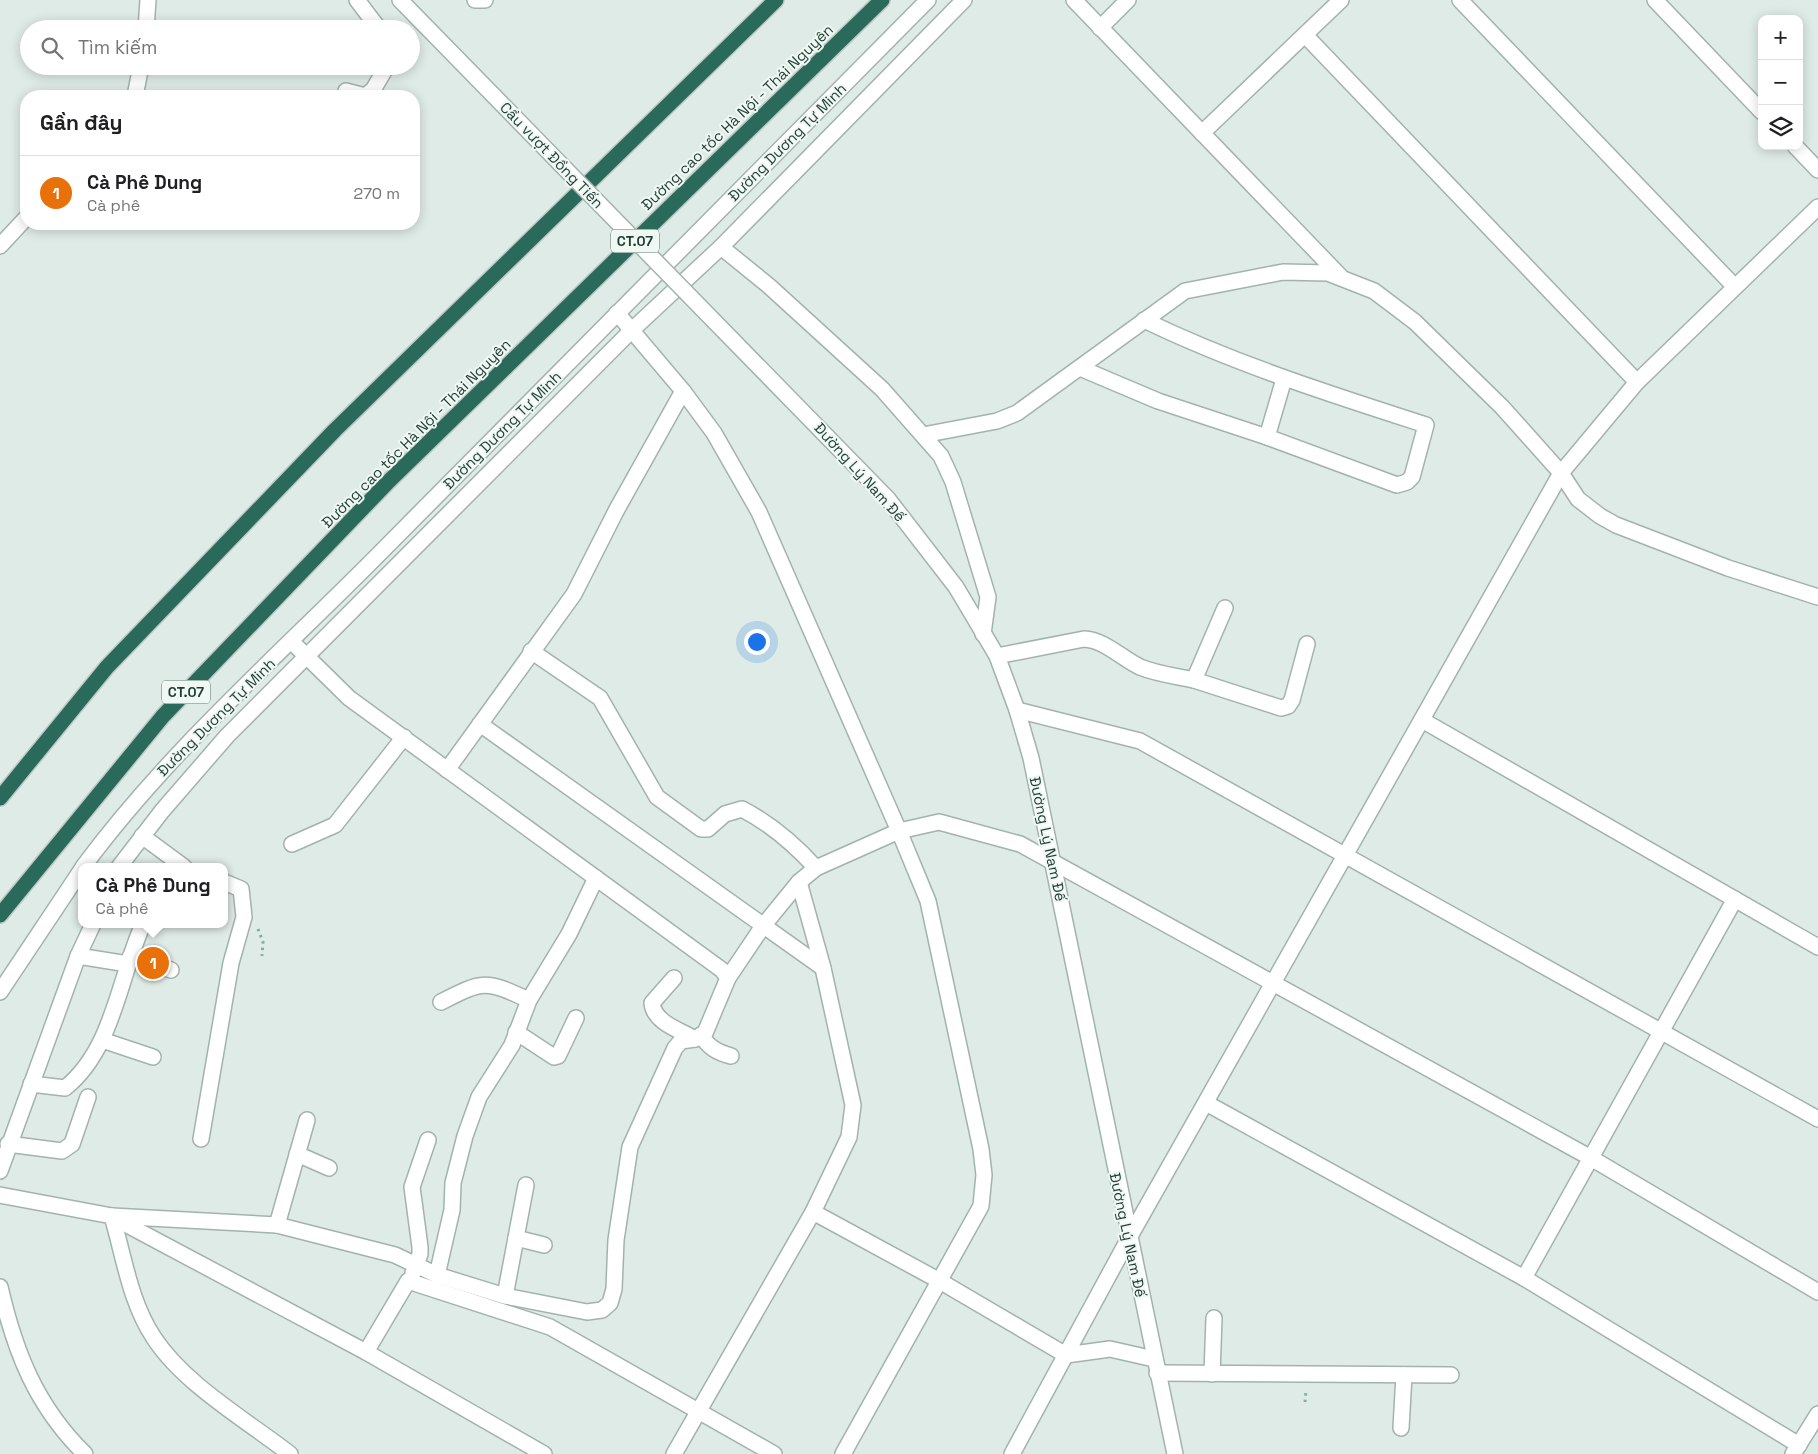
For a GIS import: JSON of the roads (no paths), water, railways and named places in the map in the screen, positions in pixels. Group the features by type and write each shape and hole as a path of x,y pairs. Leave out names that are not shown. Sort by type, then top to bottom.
{"highway":[{"path":"0,798 107,667 335,430 776,0"},
{"name":"Đường cao tốc Hà Nội - Thái Nguyên","path":"0,915 162,716 387,483 882,0"}],"street":[{"path":"147,20 148,0"},
{"path":"358,0 372,20"},
{"name":"Cầu vượt Đồng Tiến","path":"400,0 420,20"},
{"path":"475,0 485,0"},
{"name":"Đường Dương Tự Minh","path":"87,863 144,791 224,706 292,642 928,0"},
{"name":"Đường Dương Tự Minh","path":"122,863 142,836 227,736 632,330 721,247 964,0"},
{"path":"1074,0 1341,278"},
{"path":"1100,28 1128,0"},
{"path":"1202,134 1341,0"},
{"path":"1460,0 1735,287"},
{"path":"1655,0 1758,108"},
{"name":"Cầu vượt Đồng Tiến","path":"420,20 715,322"},
{"path":"1305,34 1637,382"},
{"path":"136,90 139,75"},
{"path":"373,90 382,75"},
{"path":"1799,150 1818,170"},
{"path":"1012,1454 1129,1238 1561,473 1637,382 1818,207"},
{"path":"0,246 20,224"},
{"path":"721,247 769,286 882,389 923,435 949,470 988,598 983,634"},
{"path":"923,435 996,421 1017,413 1169,301 1194,288 1282,272 1310,271 1341,278 1374,292 1415,322 1502,407 1561,473 1578,499 1600,516 1616,525 1728,568 1818,597"},
{"path":"617,314 683,391 714,433 759,512 899,830 928,901 981,1149 984,1175 981,1206 938,1280 843,1454"},
{"path":"1080,368 1158,401 1267,438 1391,484 1402,484 1412,477 1426,425 1284,379 1192,343 1144,320"},
{"name":"Đường Lý Nam Đế","path":"715,322 888,500 956,587 997,656 1017,710 1031,758 1175,1454"},
{"path":"1267,438 1284,379"},
{"path":"447,770 574,594 683,391"},
{"path":"1194,680 1225,608"},
{"path":"997,656 1084,639 1096,640 1141,667 1175,678 1194,680 1281,708 1288,706 1292,700 1307,644"},
{"path":"292,642 349,698 722,970 728,978"},
{"path":"531,652 600,698 656,797 701,829 708,829 725,814 742,809 757,817 797,847 816,868"},
{"path":"1017,710 1140,741 1818,1120"},
{"path":"1422,720 1818,947"},
{"path":"480,724 823,968"},
{"path":"292,844 335,825 404,737"},
{"path":"0,1195 112,1216 277,1225 389,1253 416,1266 505,1296 587,1312 602,1310 610,1303 614,1289 616,1240 630,1147 675,1048 681,1041 698,1037 704,1033 728,978 762,926 800,882 816,868 899,830 939,822 1020,844 1054,862 1591,1158 1818,1292"},
{"path":"142,836 179,863"},
{"name":"Đường Dương Tự Minh","path":"0,992 78,875"},
{"path":"438,1274 452,1210 453,1183 465,1136 479,1097 512,1045 529,1000 569,934 596,878"},
{"path":"674,1454 813,1212 849,1137 853,1105 823,968 800,882"},
{"path":"201,1139 231,964 244,917 241,889 228,884"},
{"path":"1524,1278 1735,899"},
{"path":"0,1171 8,1144 90,928"},
{"path":"31,1084 66,1088 80,1076 99,1049 141,928"},
{"path":"78,956 129,961 171,970"},
{"path":"674,978 652,1003 653,1011 659,1018 698,1037 717,1052 731,1056"},
{"path":"442,1002 466,989 483,984 496,985 529,1000"},
{"path":"516,1032 554,1057 558,1056 576,1018"},
{"path":"102,1040 153,1057"},
{"path":"8,1144 62,1151 72,1144 88,1097"},
{"path":"1206,1103 1524,1278 1796,1449 1816,1421"},
{"path":"277,1225 307,1120"},
{"path":"366,1352 416,1266 420,1247 412,1187 428,1140"},
{"path":"297,1154 329,1168"},
{"path":"505,1296 526,1185"},
{"path":"813,1212 938,1280 1066,1355 1110,1349 1156,1366 1212,1374 1450,1375"},
{"path":"112,1216 366,1352 544,1454"},
{"path":"112,1216 129,1284 154,1338 183,1373 290,1454"},
{"path":"516,1238 544,1245"},
{"path":"408,1281 550,1327 774,1454"},
{"path":"0,1286 9,1328 23,1367 47,1407 85,1454"},
{"path":"1212,1374 1214,1318"},
{"path":"1400,1428 1404,1375"},
{"path":"261,1431 301,1454"}],"place":[{"name":"Cà Phê Dung","path":"153,963"}]}
